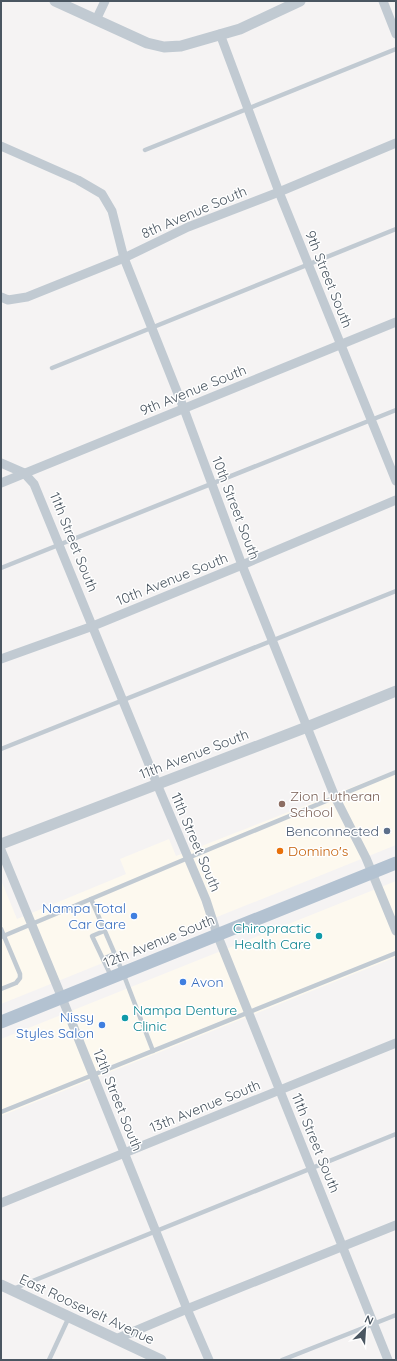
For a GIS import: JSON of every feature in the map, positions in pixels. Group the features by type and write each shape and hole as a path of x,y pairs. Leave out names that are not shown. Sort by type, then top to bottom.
{"main road":[{"name":"12th Avenue South","path":"1,1022 396,863"}],"street":[{"path":"55,1 147,43 164,47 181,46 240,29 300,1"},
{"path":"96,20 105,1"},
{"path":"383,1 396,34"},
{"name":"9th Street South","path":"220,34 279,192 396,481"},
{"name":"8th Avenue South","path":"1,298 8,300 27,297 124,258 188,227 279,192 396,143"},
{"name":"10th Street South","path":"1,146 78,180 102,194 112,211 124,258 184,409 242,566 335,797 373,872 396,931"},
{"name":"9th Avenue South","path":"1,483 396,322"},
{"path":"1,463 24,473"},
{"name":"11th Street South","path":"24,473 34,484 206,900 217,934 388,1360"},
{"name":"10th Avenue South","path":"1,659 93,626 242,566 396,500"},
{"name":"11th Avenue South","path":"1,844 307,727 396,691"},
{"name":"12th Street South","path":"1,850 155,1231 209,1360"},
{"name":"13th Avenue South","path":"1,1203 396,1043"},
{"path":"116,1339 396,1225"},
{"name":"East Roosevelt Avenue","path":"1,1285 116,1339 144,1356 161,1360"}],"lane":[{"path":"145,150 396,49"},
{"path":"52,368 396,229"},
{"path":"1,568 396,410"},
{"path":"1,749 396,591"},
{"path":"2,937 396,772"},
{"path":"91,899 114,954 117,975"},
{"path":"1,929 2,937 20,974 20,978 16,983 1,989"},
{"path":"104,931 92,936 103,959 117,975 153,1051"},
{"path":"1,1112 396,953"},
{"path":"103,959 114,954"},
{"path":"12,1290 396,1134"},
{"path":"282,1360 396,1315"},
{"path":"49,1360 69,1317"}],"shaded area":[{"path":"396,770 396,845 1,1004 1,880 17,919 126,874 120,859 169,839 176,856"},
{"path":"396,881 396,957 1,1116 1,1039"}],"place":[{"name":"Zion Lutheran School","path":"282,804"},
{"name":"Benconnected","path":"387,831"},
{"name":"Domino's","path":"280,851"},
{"name":"Nampa Total Car Care","path":"134,916"},
{"name":"Chiropractic Health Care","path":"319,936"},
{"name":"Avon","path":"183,982"},
{"name":"Nampa Denture Clinic","path":"125,1018"},
{"name":"Nissy Styles Salon","path":"102,1025"}]}
